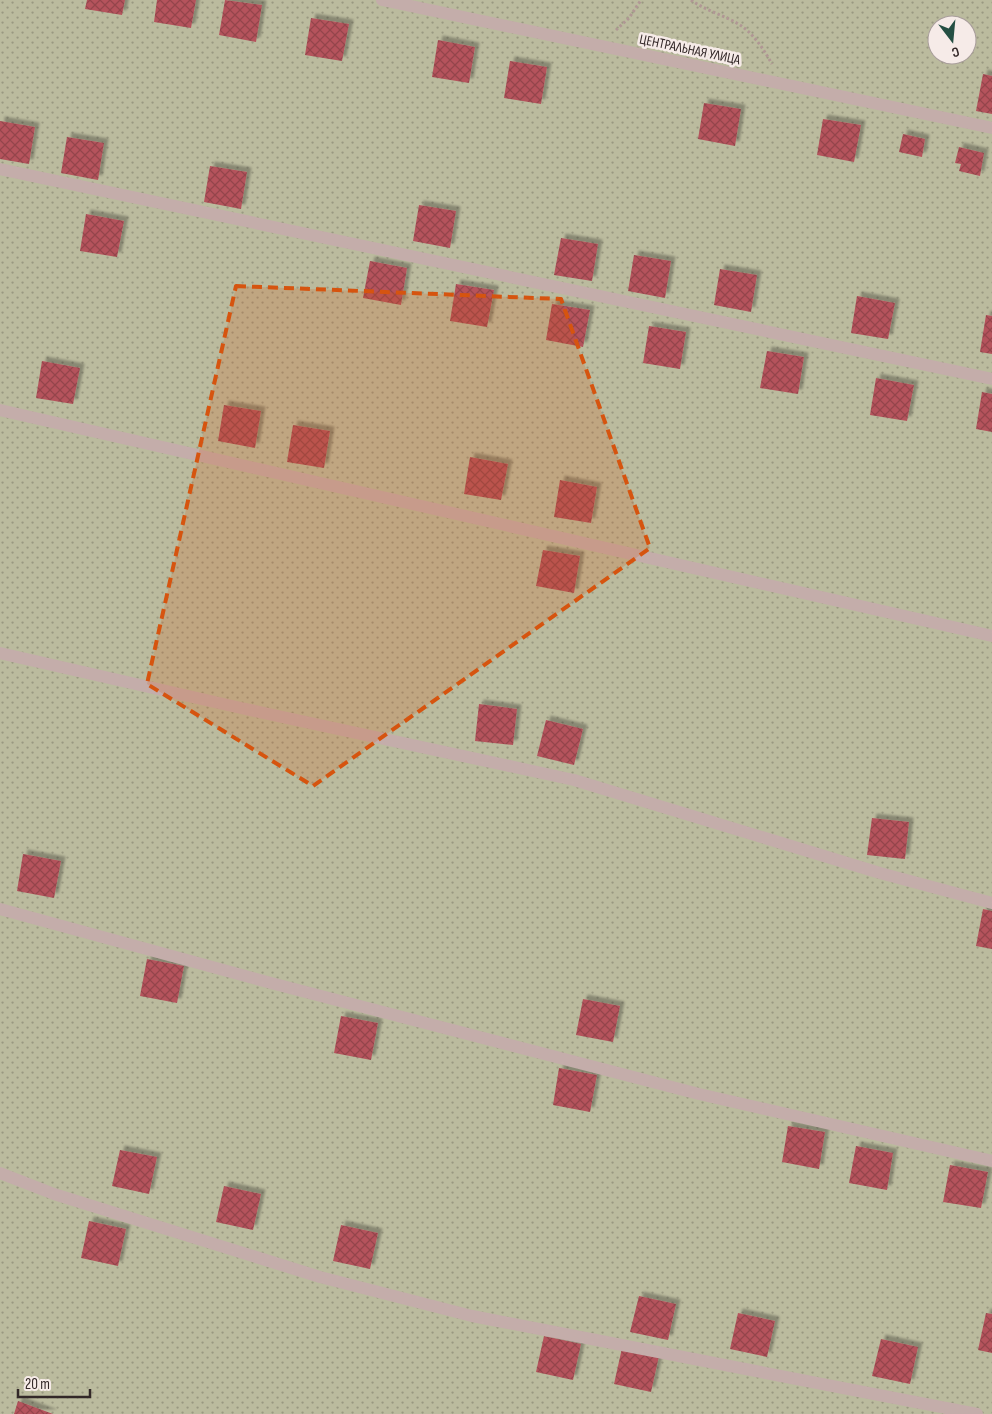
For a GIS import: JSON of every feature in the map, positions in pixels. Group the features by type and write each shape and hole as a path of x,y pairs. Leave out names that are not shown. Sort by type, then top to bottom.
{"street":[{"name":"ЦЕНТРАЛЬНАЯ УЛИЦА","path":"382,0 992,128"},
{"path":"0,169 992,379"},
{"path":"0,410 992,636"},
{"path":"0,653 241,708 574,780 880,873 992,903"},
{"path":"0,909 271,983 699,1094 992,1161"},
{"path":"0,1172 54,1194 320,1277 463,1313 977,1414"}],"path":[{"path":"598,46 628,18 641,0"},
{"path":"691,0 741,26 763,47 783,84"}],"highlighted area":[{"path":"236,286 561,299 650,548 313,786 147,684"}],"green space":[{"path":"0,0 992,0 992,1414 0,1414"}],"building":[{"path":"87,0 125,0 122,15 85,9"},
{"path":"157,0 196,0 191,28 154,22"},
{"path":"225,0 262,5 256,42 219,35"},
{"path":"311,18 349,24 342,61 305,55"},
{"path":"438,40 475,47 469,83 432,77"},
{"path":"510,61 547,67 541,104 504,98"},
{"path":"983,74 992,76 992,114 976,111"},
{"path":"704,103 741,109 735,146 698,139"},
{"path":"823,119 861,125 854,162 817,155"},
{"path":"0,121 35,127 29,164 0,159"},
{"path":"903,134 925,139 922,157 899,152"},
{"path":"67,137 104,143 98,180 61,173"},
{"path":"959,147 984,153 980,176 959,171 961,164 955,163"},
{"path":"210,166 247,172 241,209 204,202"},
{"path":"419,205 456,211 450,248 413,241"},
{"path":"86,214 124,221 117,257 80,251"},
{"path":"561,238 598,244 592,281 554,275"},
{"path":"634,255 671,261 665,298 628,291"},
{"path":"370,261 407,268 401,305 363,298"},
{"path":"720,269 757,275 751,312 714,305"},
{"path":"456,284 494,290 487,327 450,321"},
{"path":"857,296 895,303 888,339 851,333"},
{"path":"552,304 590,310 583,347 546,340"},
{"path":"986,315 992,316 992,354 980,352"},
{"path":"649,326 686,332 680,369 643,363"},
{"path":"767,351 804,357 798,394 760,388"},
{"path":"42,361 80,368 73,404 36,398"},
{"path":"876,378 914,385 907,421 870,415"},
{"path":"982,392 992,394 992,432 976,429"},
{"path":"224,405 261,411 255,448 218,441"},
{"path":"293,425 330,431 324,468 287,462"},
{"path":"470,457 508,464 501,500 464,494"},
{"path":"560,480 597,487 591,523 554,517"},
{"path":"543,550 580,556 574,593 536,586"},
{"path":"479,704 517,709 513,745 475,741"},
{"path":"546,720 583,729 574,765 537,756"},
{"path":"872,818 909,822 905,859 867,855"},
{"path":"23,854 61,861 54,898 17,891"},
{"path":"983,909 992,911 992,949 976,946"},
{"path":"147,959 184,966 177,1003 140,996"},
{"path":"583,999 620,1006 613,1042 576,1035"},
{"path":"341,1016 378,1023 371,1060 334,1053"},
{"path":"559,1068 597,1075 590,1112 553,1105"},
{"path":"788,1126 825,1132 819,1169 782,1162"},
{"path":"856,1146 893,1153 887,1190 849,1183"},
{"path":"120,1150 157,1157 149,1194 112,1186"},
{"path":"950,1165 988,1172 981,1208 943,1202"},
{"path":"224,1186 261,1194 253,1230 216,1222"},
{"path":"89,1221 126,1229 118,1266 81,1258"},
{"path":"341,1225 378,1233 370,1269 333,1261"},
{"path":"639,1296 676,1304 668,1340 630,1332"},
{"path":"738,1313 775,1321 767,1357 730,1349"},
{"path":"986,1313 992,1314 992,1353 978,1350"},
{"path":"544,1336 581,1344 573,1380 536,1372"},
{"path":"881,1339 918,1347 910,1384 872,1376"},
{"path":"622,1348 659,1356 651,1392 614,1384"},
{"path":"18,1401 53,1414 14,1414"}]}
